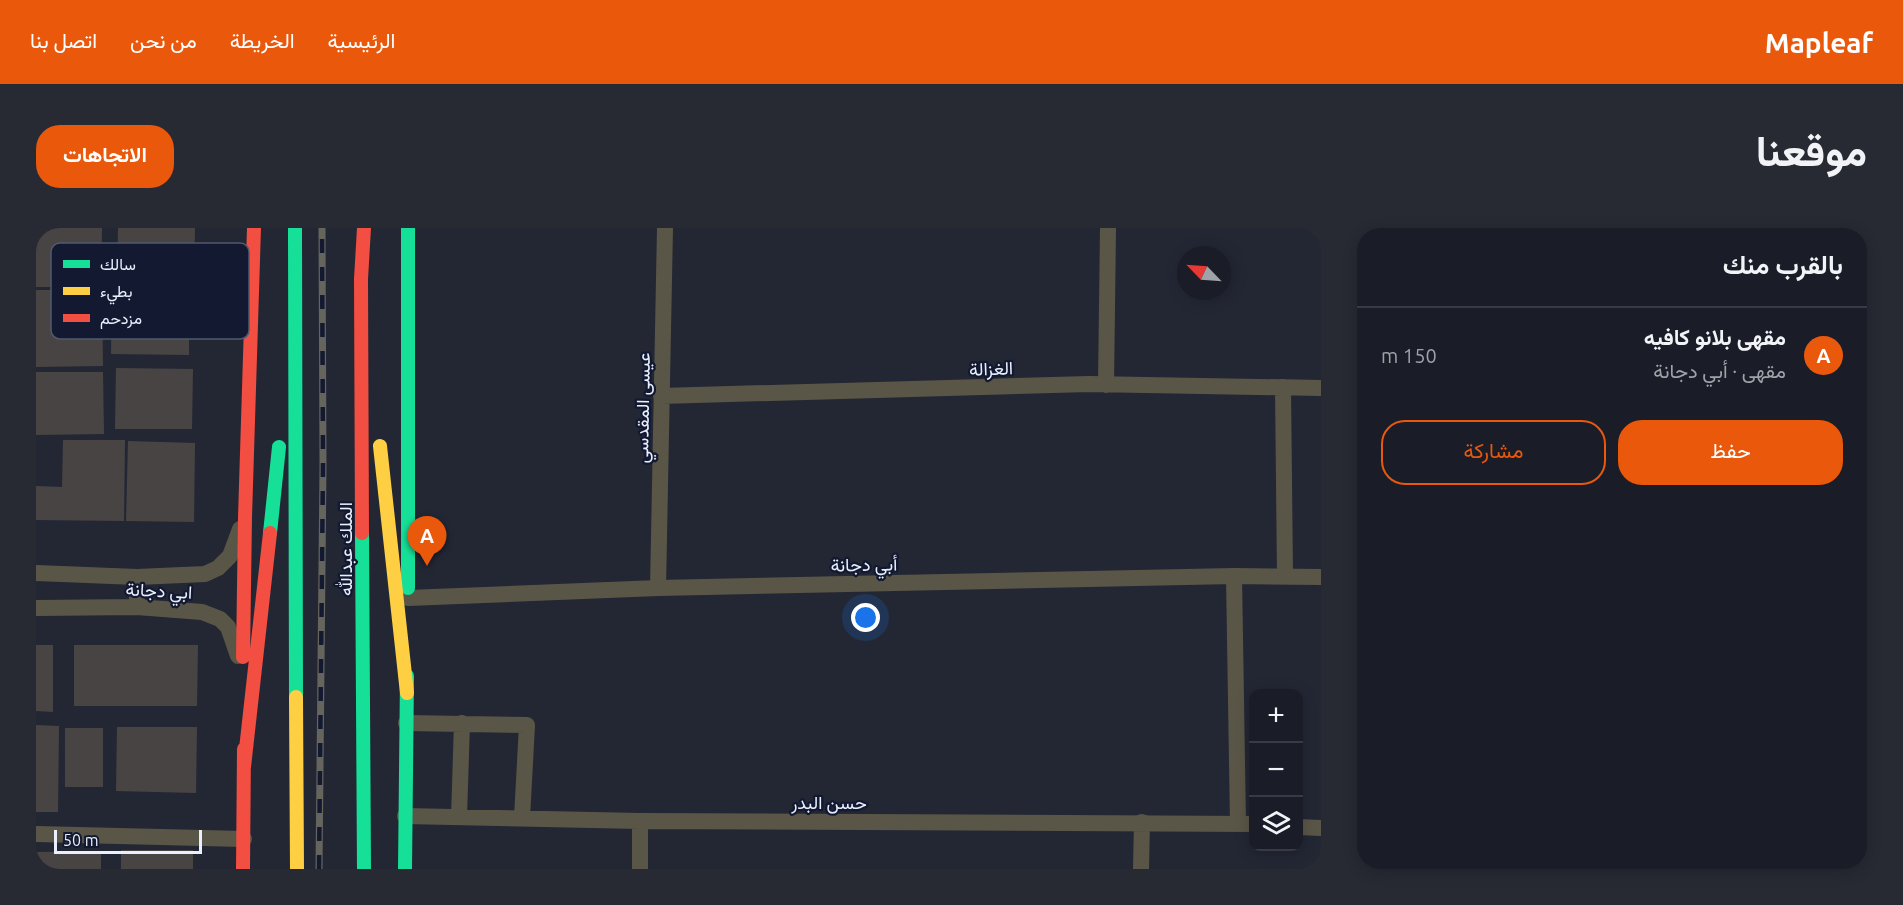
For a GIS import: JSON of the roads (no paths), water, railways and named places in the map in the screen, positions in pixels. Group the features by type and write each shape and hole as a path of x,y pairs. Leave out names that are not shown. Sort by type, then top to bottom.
{"main road":[{"path":"243,869 245,517 254,228"},
{"path":"295,228 297,869"},
{"name":"الملك عبدالله","path":"364,228 361,279 364,869"},
{"path":"405,869 408,228"},
{"path":"361,279 375,409"},
{"path":"244,767 295,300"},
{"path":"378,433 407,693"}],"street":[{"name":"عيسى المقدسي","path":"658,588 665,228"},
{"path":"1106,385 1107,228"},
{"name":"الغزالة","path":"661,396 1106,385 1321,388"},
{"path":"1283,387 1286,576"},
{"name":"ابي دجانة","path":"36,573 137,577 205,574 218,568 230,556 245,517"},
{"name":"أبي دجانة","path":"408,598 658,588 1234,576 1321,577"},
{"path":"1234,576 1246,823"},
{"path":"137,577 137,607"},
{"name":"ابي دجانة","path":"36,608 137,607 202,612 220,619 228,627 243,672"},
{"path":"406,723 527,725 522,818"},
{"path":"459,817 462,723"},
{"name":"حسن البدر","path":"405,816 640,821 1246,823"},
{"path":"640,821 640,869"},
{"path":"1141,869 1142,822"},
{"path":"1303,826 1321,828"},
{"path":"36,834 244,839"}],"railway":[{"path":"319,869 323,465 322,228"}],"place":[{"name":"مقهى بلانو كافيه","path":"427,566"}]}
